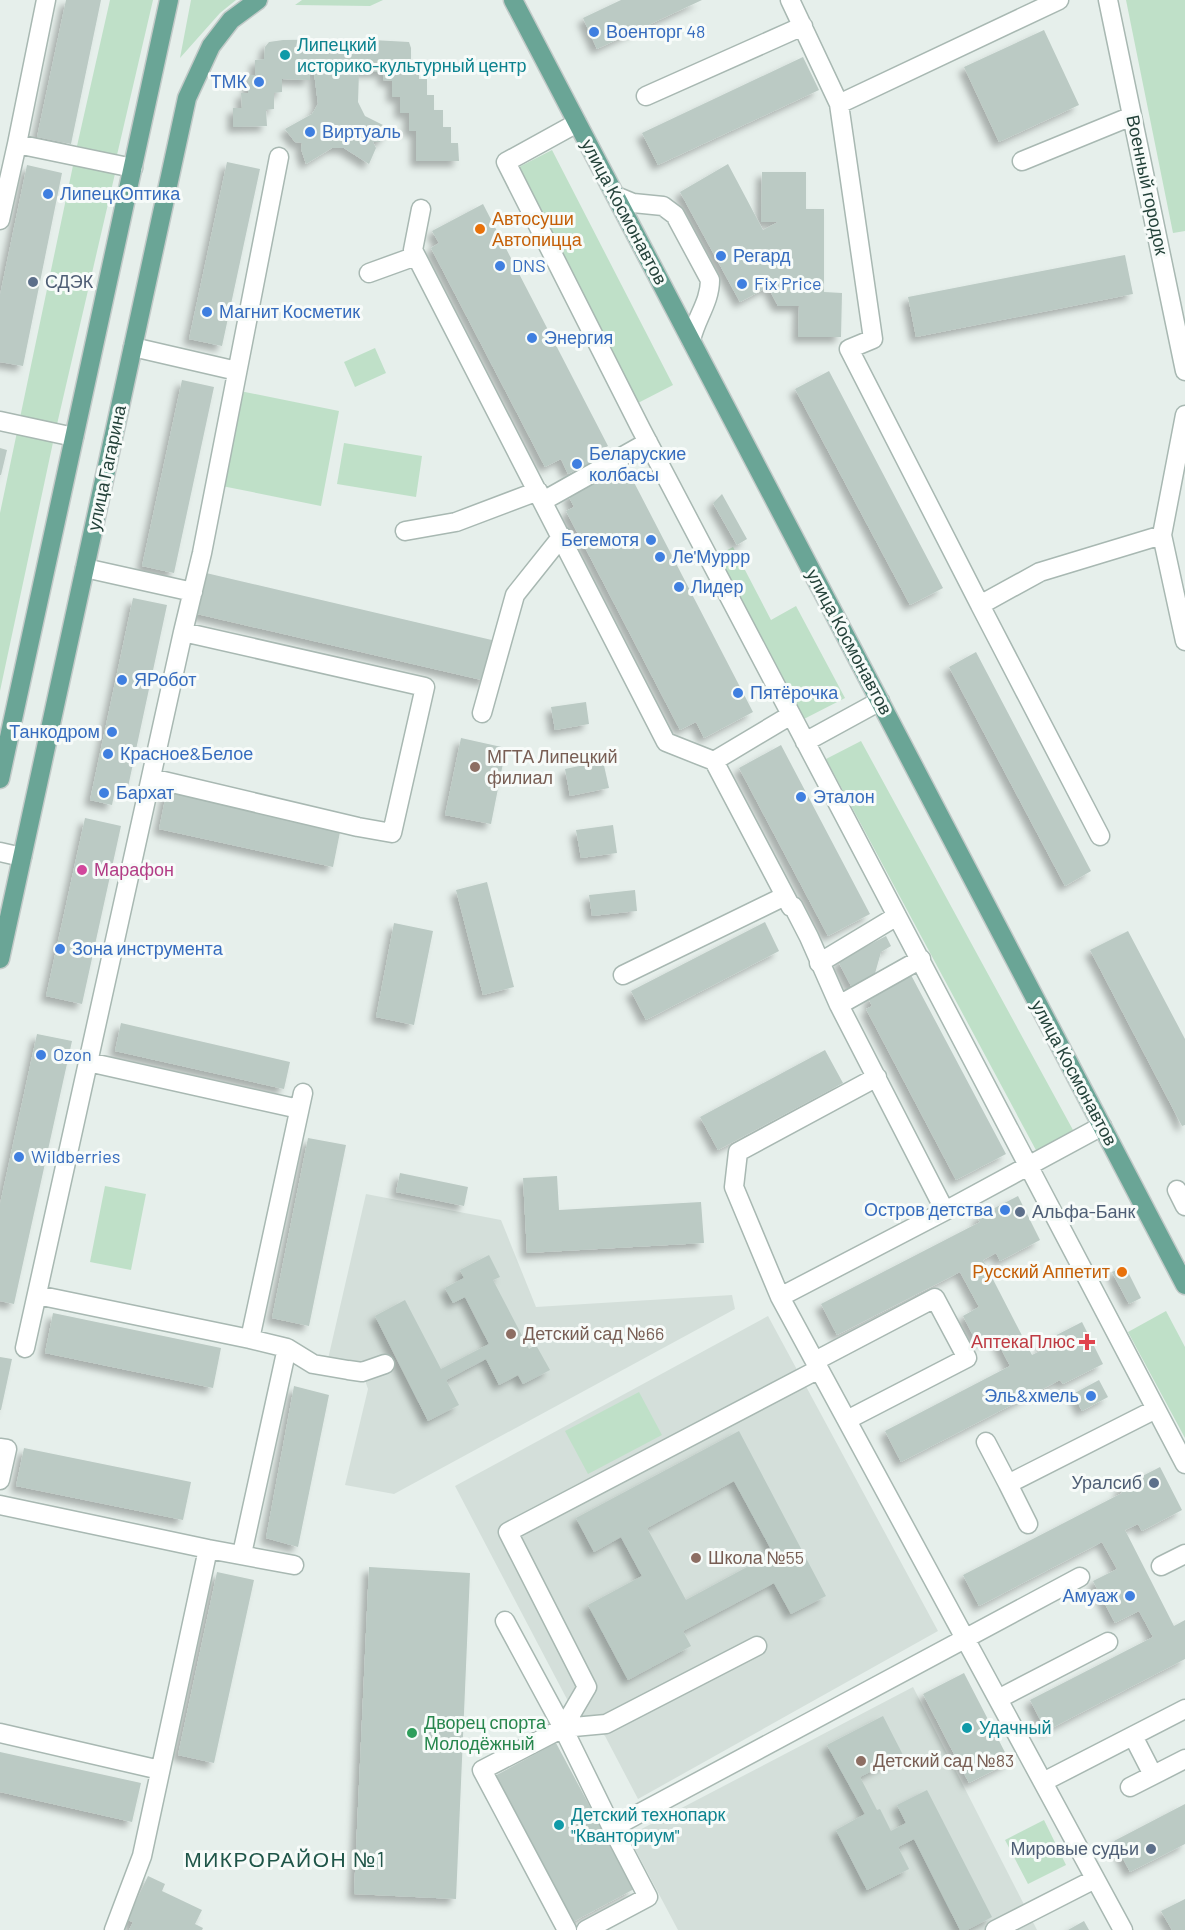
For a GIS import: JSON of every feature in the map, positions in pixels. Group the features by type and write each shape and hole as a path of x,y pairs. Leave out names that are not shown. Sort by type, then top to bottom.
{"main road":[{"path":"0,779 169,0"},
{"name":"улица Гагарина","path":"0,959 187,98 211,46 231,20 258,0"},
{"name":"улица Космонавтов","path":"513,0 1185,1285"}],"street":[{"path":"0,220 46,0"},
{"path":"790,0 839,104 873,339 849,349 1100,836"},
{"path":"839,104 1059,0"},
{"name":"Военный городок","path":"1108,0 1185,370"},
{"path":"646,96 803,27"},
{"path":"1022,161 1132,116"},
{"path":"577,123 506,162 648,442 1185,1464"},
{"path":"17,144 133,168"},
{"path":"25,1348 193,592 279,157"},
{"path":"616,196 633,202 663,206 675,215 710,280 710,290 702,311 697,317 691,340"},
{"path":"421,209 413,250 666,742 714,761 809,937 839,1005 945,1211"},
{"path":"369,273 416,256"},
{"path":"133,347 237,371"},
{"path":"1185,415 1162,535 1185,641"},
{"path":"0,421 74,437"},
{"path":"405,531 456,522 540,496 648,442"},
{"path":"980,605 1040,572 1162,535"},
{"path":"482,714 515,595 562,536"},
{"path":"85,568 193,592"},
{"path":"151,778 392,833 424,687 183,632"},
{"path":"805,742 880,700"},
{"path":"714,761 791,715"},
{"path":"0,852 22,857"},
{"path":"623,975 785,896"},
{"path":"819,963 897,916"},
{"path":"839,1005 921,959"},
{"path":"88,1062 301,1101 250,1339"},
{"path":"877,1077 738,1152 734,1186 780,1297 1123,1930"},
{"path":"780,1297 945,1211 1102,1125"},
{"path":"37,1295 287,1348 313,1364 362,1372 385,1364"},
{"path":"563,1728 587,1688 508,1532 817,1365 935,1298 967,1358 847,1420"},
{"path":"242,1554 287,1348"},
{"path":"1008,1484 1156,1409"},
{"path":"986,1442 1028,1524"},
{"path":"0,1448 7,1449 0,1480"},
{"path":"0,1504 208,1549 294,1565"},
{"path":"114,1930 142,1856 208,1549"},
{"path":"1161,1566 1185,1554"},
{"path":"612,1828 964,1637 1080,1577"},
{"path":"505,1621 563,1728 648,1897 586,1930"},
{"path":"998,1699 1108,1642"},
{"path":"567,1930 482,1770 563,1728 606,1724 757,1646"},
{"path":"1043,1782 1133,1736 1183,1715"},
{"path":"0,1733 160,1770"},
{"path":"1133,1736 1153,1776"},
{"path":"1130,1787 1185,1759"},
{"path":"995,1930 1095,1879"}],"shaded area":[{"name":"Детский сад №66","path":"366,1194 501,1220 536,1307 732,1295 735,1309 394,1494 345,1485 368,1389 359,1363 328,1359"},
{"name":"Школа №55","path":"768,1316 938,1631 638,1799 605,1736 569,1703 455,1486"},
{"name":"Детский сад №83","path":"913,1687 1037,1930 678,1930 628,1836"}],"green space":[{"path":"110,0 153,0 117,155 77,146"},
{"path":"191,0 236,0 220,13 180,58"},
{"path":"302,0 383,0 370,6 295,5"},
{"path":"1126,0 1185,0 1185,231 1173,233"},
{"path":"552,150 673,385 638,403 517,168"},
{"path":"75,156 117,165 55,433 0,691 0,513"},
{"path":"375,348 386,373 355,387 344,362"},
{"path":"240,391 339,411 321,506 222,486"},
{"path":"344,443 422,456 416,497 337,484"},
{"path":"733,547 771,620 796,606 845,698 802,720 716,556"},
{"path":"861,741 1073,1130 1037,1152 826,759"},
{"path":"105,1186 146,1194 131,1270 90,1262"},
{"path":"1166,1311 1185,1347 1185,1438 1128,1332"},
{"path":"639,1392 662,1435 588,1474 565,1431"},
{"path":"1044,1820 1066,1865 1028,1884 1005,1840"}],"building":[{"path":"66,0 101,0 71,144 37,137"},
{"path":"621,0 702,0 597,49 583,18"},
{"path":"1044,30 1079,105 999,142 964,67"},
{"path":"354,39 409,42 411,63 419,63 419,79 427,79 427,95 434,95 434,110 443,110 443,127 451,127 451,143 458,143 459,161 416,161 416,131 409,131 409,113 400,113 400,97 392,97 392,81 383,80 383,72 359,72 358,102 365,116 391,129 380,142 373,142 376,148 369,164 344,148 332,148 306,164 301,149 302,143 295,142 285,129 312,114 318,104 314,72 310,72 310,80 282,79 282,92 274,93 274,109 266,110 267,126 233,127 233,108 242,108 241,93 248,93 248,75 255,75 255,60 264,59 265,47 269,42"},
{"path":"803,57 819,90 658,165 642,133"},
{"path":"227,162 260,169 222,346 189,339"},
{"path":"728,164 763,230 778,222 761,222 762,172 806,172 806,209 824,209 824,292 842,293 841,337 798,337 799,306 778,306 768,287 740,302 680,192"},
{"path":"27,165 62,173 23,366 0,362 0,295"},
{"path":"483,204 608,446 598,451 601,457 568,474 561,459 545,467 431,248 439,243 432,231"},
{"path":"1125,255 1133,294 916,337 908,297"},
{"path":"829,371 943,588 910,605 795,389"},
{"path":"182,380 214,387 174,573 142,566"},
{"path":"0,448 7,450 1,475 0,475"},
{"path":"625,465 753,712 704,738 696,722 680,730 566,511 574,507 568,495"},
{"path":"722,494 747,539 737,545 713,503"},
{"path":"206,573 496,641 486,681 197,614"},
{"path":"133,598 167,605 128,787 116,785 112,805 90,800"},
{"path":"976,652 1091,871 1065,886 949,667"},
{"path":"586,702 589,724 555,730 551,707"},
{"path":"461,738 506,748 491,824 445,815"},
{"path":"781,745 870,914 828,936 739,768"},
{"path":"603,761 609,788 570,796 565,769"},
{"path":"167,790 341,827 333,867 159,829"},
{"path":"85,818 121,826 82,1004 46,996"},
{"path":"613,825 617,853 581,858 576,830"},
{"path":"487,882 514,987 483,995 456,890"},
{"path":"635,890 637,911 592,916 589,895"},
{"path":"765,922 779,951 646,1020 631,991"},
{"path":"394,923 433,931 414,1025 376,1017"},
{"path":"1128,931 1185,1039 1185,1125 1182,1126 1090,950"},
{"path":"886,936 891,946 881,952 874,977 852,988 838,961"},
{"path":"911,975 1006,1154 956,1180 866,1009 872,1006 868,998"},
{"path":"121,1023 290,1062 284,1089 115,1051"},
{"path":"37,1034 72,1041 14,1304 0,1301 0,1204"},
{"path":"825,1050 843,1083 718,1150 700,1117"},
{"path":"308,1138 346,1145 309,1326 272,1318"},
{"path":"400,1173 468,1187 464,1206 396,1192"},
{"path":"557,1176 559,1210 701,1202 704,1243 527,1253 523,1178"},
{"path":"1018,1196 1040,1240 1000,1261 996,1253 983,1260 1032,1355 1044,1349 1041,1343 1082,1322 1103,1364 1063,1384 1060,1380 901,1462 885,1431 1010,1366 994,1335 977,1343 963,1316 979,1307 960,1272 837,1335 821,1304 980,1222 977,1217"},
{"path":"489,1255 500,1277 493,1280 529,1349 536,1345 550,1370 523,1384 518,1375 499,1385 486,1359 446,1380 459,1405 428,1421 375,1316 405,1300 441,1369 489,1344 465,1297 453,1303 445,1288 464,1278 460,1270"},
{"path":"1125,1266 1141,1298 1129,1304 1112,1272"},
{"path":"53,1313 221,1348 213,1388 45,1353"},
{"path":"0,1357 12,1359 1,1410 0,1410"},
{"name":"Эль&хмель","path":"1099,1380 1108,1397 1082,1411 1073,1394"},
{"path":"294,1386 329,1395 298,1547 266,1538"},
{"path":"739,1431 826,1596 791,1614 774,1583 683,1631 691,1646 628,1680 588,1605 642,1576 621,1537 594,1552 576,1518","holes":["734,1481 773,1553 686,1600 647,1528"]},
{"path":"24,1448 191,1482 183,1520 16,1486"},
{"path":"1160,1467 1182,1510 1142,1531 1138,1524 1125,1530 1174,1626 1185,1620 1185,1659 1046,1731 1030,1700 1153,1637 1139,1611 1115,1623 1093,1581 1117,1569 1102,1542 979,1606 963,1575 1122,1493 1119,1488"},
{"name":"Дворец спорта Молодёжный","path":"369,1567 470,1573 456,1899 354,1894"},
{"path":"217,1572 254,1580 214,1763 178,1755"},
{"name":"Удачный","path":"964,1673 1010,1762 969,1783 923,1694"},
{"path":"883,1716 903,1755 860,1777 891,1831 906,1823 897,1805 927,1790 992,1917 967,1930 960,1930 914,1839 898,1847 909,1869 867,1890 836,1830 865,1814 827,1745"},
{"name":"Детский технопарк \"Кванториум\"","path":"556,1743 634,1889 571,1923 493,1777"},
{"path":"0,1752 141,1783 132,1822 0,1792"},
{"path":"1185,1804 1185,1844 1130,1872 1114,1841"},
{"path":"148,1876 165,1884 162,1891 202,1910 195,1924 203,1928 202,1930 129,1930 133,1922 127,1920"},
{"path":"1185,1899 1185,1930 1172,1930 1161,1911"},
{"path":"1084,1921 1089,1930 1068,1930"}],"place":[{"name":"Военторг 48","path":"594,32"},
{"name":"Липецкий историко-культурный центр","path":"285,55"},
{"name":"ТМК","path":"259,82"},
{"name":"Виртуаль","path":"310,132"},
{"name":"ЛипецкОптика","path":"48,194"},
{"name":"Автосуши Автопицца","path":"480,229"},
{"name":"Регард","path":"721,256"},
{"name":"DNS","path":"500,266"},
{"name":"СДЭК","path":"33,282"},
{"name":"Fix Price","path":"742,284"},
{"name":"Магнит Косметик","path":"207,312"},
{"name":"Энергия","path":"532,338"},
{"name":"Беларуские колбасы","path":"577,464"},
{"name":"Бегемотя","path":"651,540"},
{"name":"Ле'Муррр","path":"660,557"},
{"name":"Лидер","path":"679,587"},
{"name":"ЯРобот","path":"122,680"},
{"name":"Пятёрочка","path":"738,693"},
{"name":"Танкодром","path":"112,732"},
{"name":"Красное&Белое","path":"108,754"},
{"name":"МГТА Липецкий филиал","path":"475,767"},
{"name":"Бархат","path":"104,793"},
{"name":"Эталон","path":"801,797"},
{"name":"Марафон","path":"82,870"},
{"name":"Зона инструмента","path":"60,949"},
{"name":"Ozon","path":"41,1055"},
{"name":"Wildberries","path":"19,1157"},
{"name":"Остров детства","path":"1005,1210"},
{"name":"Альфа-Банк","path":"1020,1212"},
{"name":"Русский Аппетит","path":"1122,1272"},
{"name":"Детский сад №66","path":"511,1334"},
{"name":"АптекаПлюс","path":"1087,1342"},
{"name":"Эль&хмель","path":"1091,1396"},
{"name":"Уралсиб","path":"1154,1483"},
{"name":"Школа №55","path":"696,1558"},
{"name":"Амуаж","path":"1130,1596"},
{"name":"Удачный","path":"967,1728"},
{"name":"Дворец спорта Молодёжный","path":"412,1733"},
{"name":"Детский сад №83","path":"861,1761"},
{"name":"Детский технопарк \"Кванториум\"","path":"559,1825"},
{"name":"Мировые судьи","path":"1151,1849"}],"district":[{"name":"МИКРОРАЙОН №1","path":"285,1860"}]}
